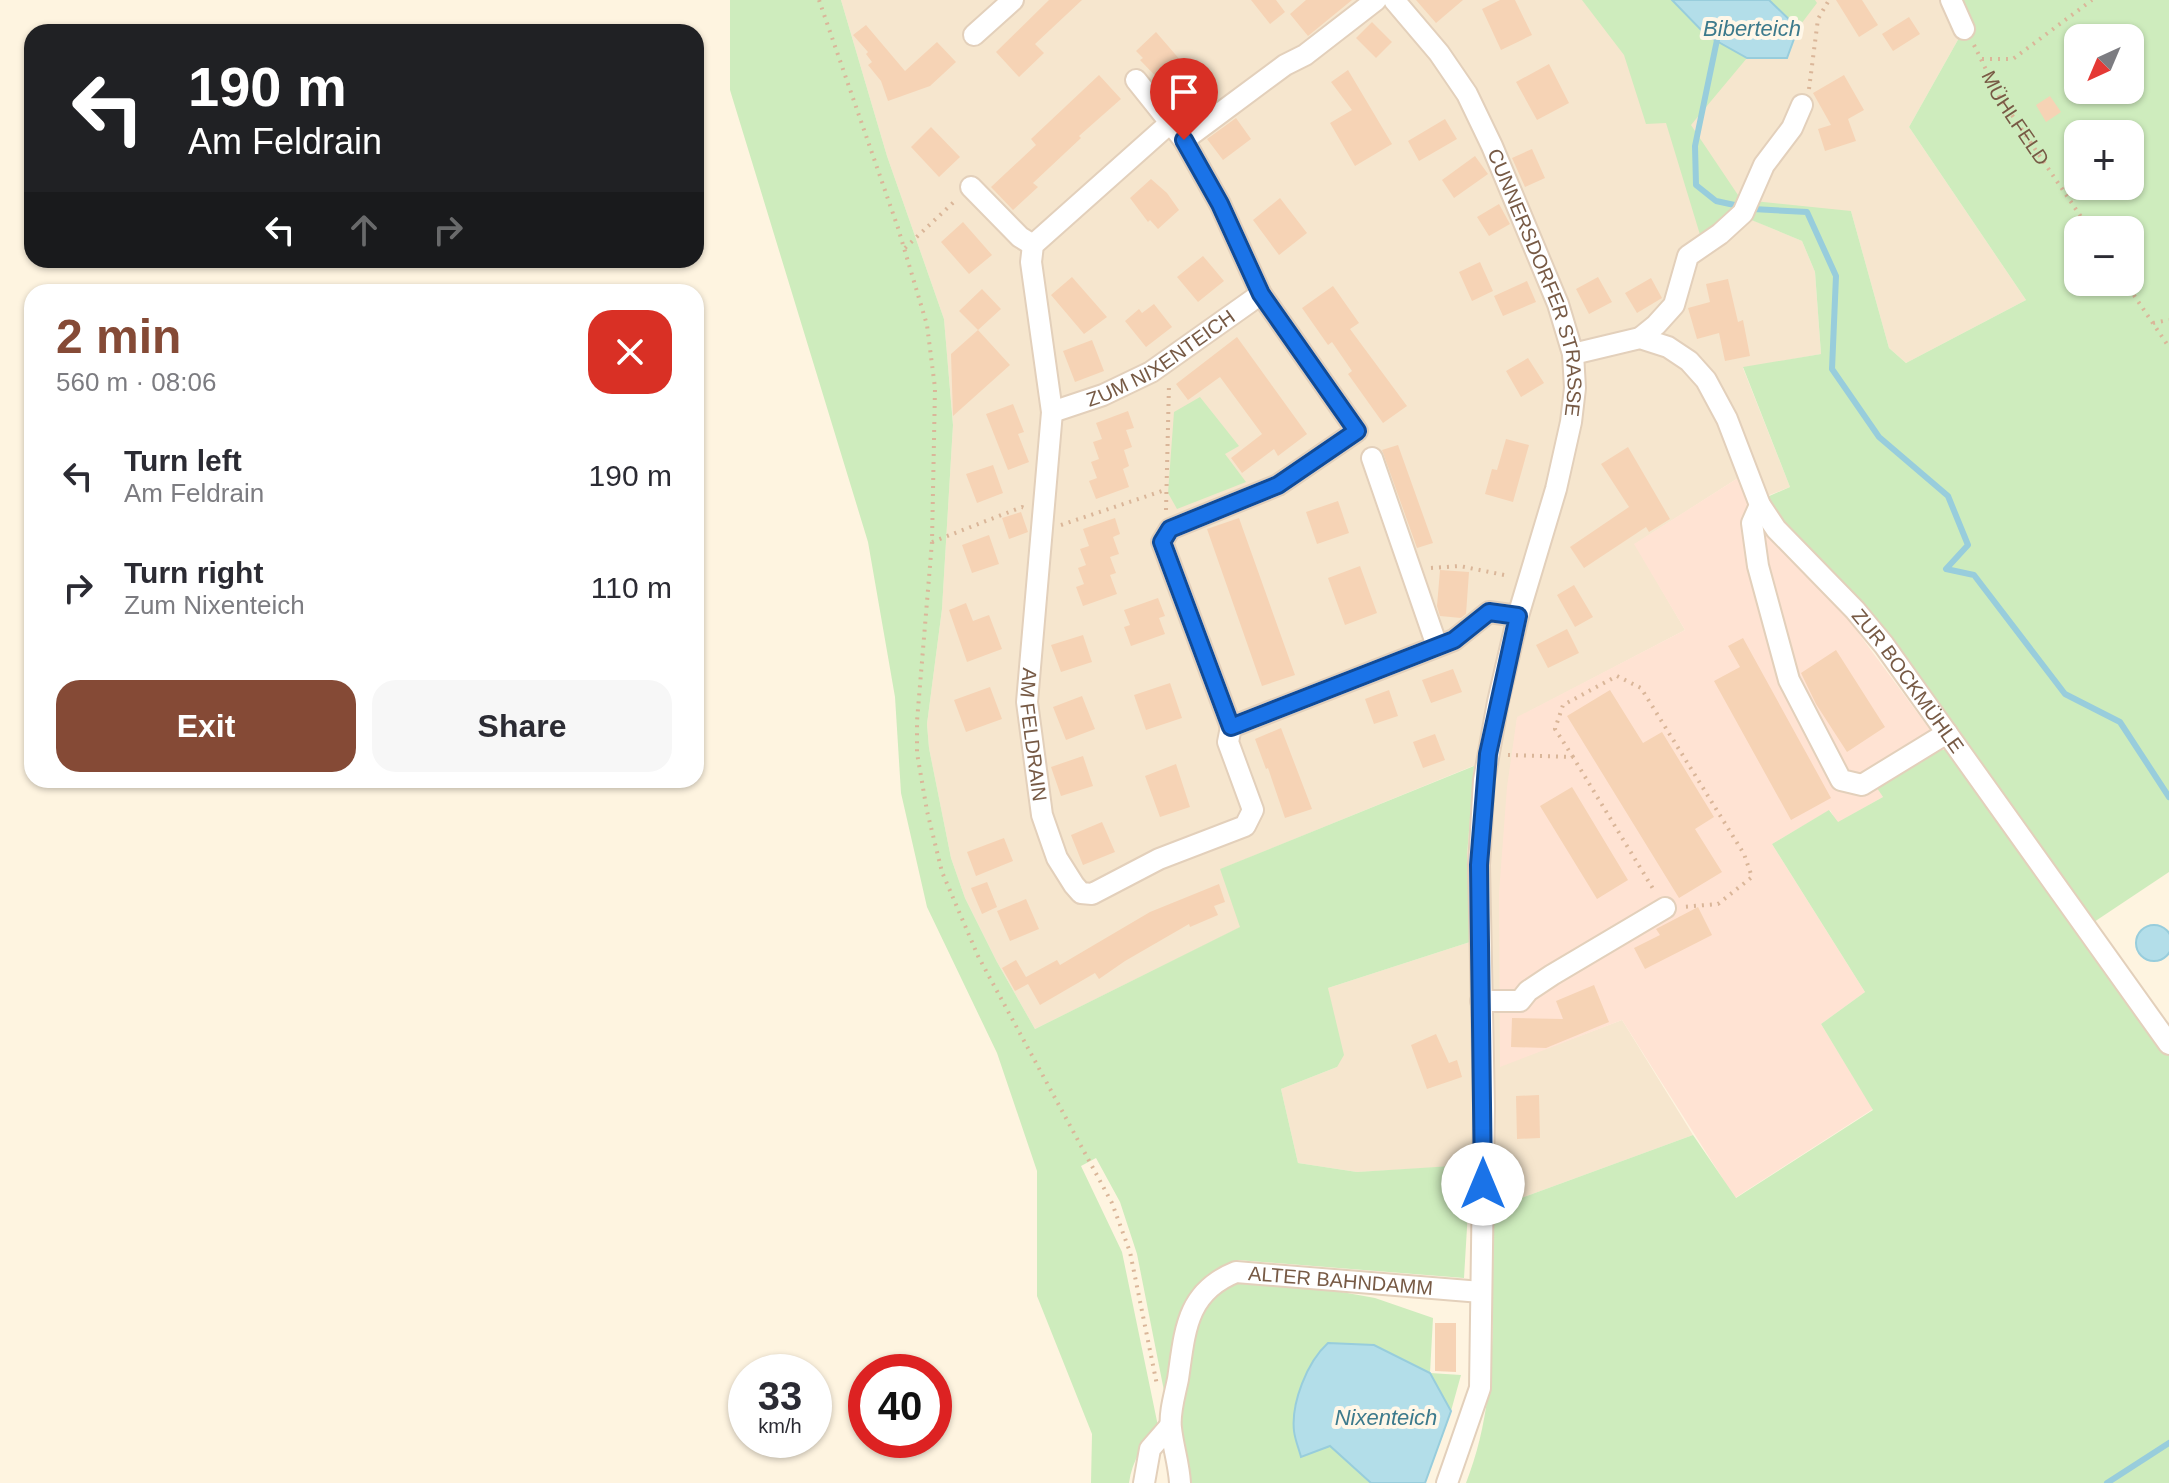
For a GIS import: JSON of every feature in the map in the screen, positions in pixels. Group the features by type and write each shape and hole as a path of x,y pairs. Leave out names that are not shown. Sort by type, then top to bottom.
{"street":[{"path":"974,35 1013,0"},
{"path":"1184,140 1285,65 1305,55 1376,0"},
{"name":"CUNNERSDORFER STRASSE","path":"1394,0 1439,53 1467,94 1558,304 1573,354 1575,388 1556,489 1518,616 1488,754 1479,865 1484,1166 1480,1388 1447,1483"},
{"path":"1951,0 1964,29"},
{"path":"1136,80 1184,140 1220,204 1261,294 1357,431 1278,485 1170,529 1162,542 1231,727 1454,640 1489,612 1518,616"},
{"path":"1573,354 1640,338 1656,325 1674,305 1688,256 1720,234 1747,206 1764,165 1792,128 1802,105"},
{"path":"971,187 1020,237 1033,245 1170,123"},
{"name":"AM FELDRAIN","path":"1033,245 1031,262 1052,412 1027,702 1042,815 1057,858 1081,893 1092,894 1159,859 1245,826 1253,810 1228,742 1231,727"},
{"name":"ZUM NIXENTEICH","path":"1052,412 1103,395 1151,372 1261,294"},
{"name":"ZUR BOCKMÜHLE","path":"1640,338 1668,347 1689,361 1706,380 1727,419 1760,505 1776,529 1855,610 1947,733 2169,1044"},
{"path":"1372,458 1437,646"},
{"path":"1760,505 1752,523 1758,566 1789,680 1841,780 1862,785 1947,733"},
{"path":"1481,1001 1520,1001 1528,991 1552,975 1665,908"},
{"name":"ALTER BAHNDAMM","path":"1170,1426 1184,1337 1192,1308 1202,1293 1219,1279 1236,1272 1481,1300"},
{"path":"1144,1483 1150,1449 1170,1426"},
{"path":"1170,1426 1179,1459 1180,1483"}],"path":[{"path":"819,0 927,325 935,388 932,542 917,721 917,753 927,811 942,872 985,970 1112,1203 1130,1252 1157,1389"},
{"path":"1802,105 1810,85 1818,19 1829,0"},
{"path":"1982,59 2013,59 2092,0"},
{"name":"MÜHLFELD","path":"1964,29 1999,96 2080,216"},
{"path":"904,249 971,187"},
{"path":"2135,296 2169,347"},
{"path":"2153,323 2169,320"},
{"path":"1170,358 1165,508 1175,527"},
{"path":"932,542 1022,507 1043,524 1165,490"},
{"path":"1411,569 1460,566 1528,580"},
{"path":"1617,676 1641,688 1744,854 1752,877 1718,904 1665,908 1573,757 1555,729 1563,705 1617,676"},
{"path":"1488,754 1573,757"}],"shaded area":[{"path":"841,0 1951,0 1964,29 1909,127 2026,300 1906,363 1889,348 1851,211 1750,219 1802,241 1815,272 1821,354 1743,368 1790,487 1749,503 1738,478 1635,544 1685,630 1517,718 1500,1066 1622,1020 1693,1135 1491,1209 1468,1211 1467,1166 1357,1172 1298,1163 1281,1089 1337,1067 1328,988 1470,942 1467,856 1473,766 1221,869 1241,927 1035,1029 965,898 951,858 929,748 927,724 942,609 953,425 944,319 887,156"},
{"path":"1738,478 1749,503 1773,541 1848,619 1945,750 1930,750 1876,785 1883,797 1837,823 1830,810 1772,844 1865,992 1821,1024 1873,1109 1735,1198 1622,1020 1500,1067 1499,893 1507,787 1517,717 1685,630 1634,544"}],"green space":[{"path":"730,0 841,0 887,156 944,319 953,425 942,609 927,724 929,748 951,858 965,898 1035,1029 1240,927 1220,869 1474,766 1467,856 1470,942 1328,988 1344,1055 1337,1067 1281,1089 1298,1163 1357,1172 1468,1165 1464,1278 1238,1260 1216,1271 1200,1284 1188,1300 1175,1336 1166,1401 1137,1254 1120,1202 1096,1158 1081,1166 1122,1252 1158,1426 1143,1446 1129,1483 1091,1483 1092,1434 1037,1296 1037,1171 997,1053 927,907 901,793 895,697 868,542 730,90"},
{"path":"1582,0 1672,0 1706,35 1747,58 1691,125 1740,198 1734,214 1701,238 1666,123 1646,124 1624,55"},
{"path":"1769,0 1815,0 1817,3 1798,28"},
{"path":"1951,0 2169,0 2169,872 2094,922 1783,524 1767,497 1790,487 1743,367 1821,354 1815,272 1802,241 1749,219 1754,201 1851,211 1889,348 1906,363 2026,300 1909,127 1964,29"},
{"path":"1200,397 1239,446 1225,454 1246,482 1177,509 1168,493 1174,412"},
{"path":"1930,750 1945,750 2169,1052 2169,1483 1466,1483 1485,1417 1489,1382 1493,1313 1491,1209 1693,1135 1736,1198 1873,1110 1821,1024 1865,992 1772,844 1829,810 1838,822 1883,797 1875,785"},
{"path":"1255,1280 1375,1298 1433,1318 1430,1373 1302,1456 1330,1446 1371,1483 1187,1483 1181,1420 1195,1322 1208,1302 1231,1285"},
{"path":"1430,1373 1461,1375 1451,1411"}],"water":[{"name":"Biberteich","path":"1672,0 1769,0 1798,28 1787,58 1747,58 1706,35"},
{"path":"2154,925 2170,936 2170,950 2166,955 2154,961 2142,955 2136,943 2142,931"},
{"name":"Nixenteich","path":"1328,1343 1374,1345 1430,1373 1451,1411 1425,1483 1371,1483 1330,1446 1301,1457 1294,1431 1295,1408 1307,1372"}],"building":[{"path":"1049,0 1082,0 1035,44 1044,53 1019,77 996,52"},
{"path":"1251,0 1276,0 1285,12 1270,24"},
{"path":"1306,0 1352,0 1308,36 1290,14"},
{"path":"1416,0 1463,0 1436,23"},
{"path":"1500,0 1515,0 1532,35 1501,50 1482,9"},
{"path":"1836,0 1862,0 1878,25 1859,37"},
{"path":"1909,17 1920,34 1893,51 1882,34"},
{"path":"1372,22 1392,42 1376,58 1356,38"},
{"path":"866,25 905,71 937,42 956,62 930,86 888,101 881,81 868,65 872,62 866,54 868,52 853,35"},
{"path":"1156,32 1206,90 1187,108 1164,90 1167,88 1140,60 1143,58 1136,51"},
{"path":"1549,64 1569,103 1537,120 1516,82"},
{"path":"1348,70 1392,144 1355,166 1330,123 1352,110 1331,82"},
{"path":"1099,75 1121,99 1033,183 1038,187 1013,210 991,187 1036,145 1031,139"},
{"path":"1844,75 1864,110 1848,119 1856,141 1825,151 1818,129 1831,125 1813,93"},
{"path":"2050,96 2061,112 2046,122 2036,105"},
{"path":"1236,118 1251,139 1223,160 1207,139"},
{"path":"1445,119 1457,139 1419,161 1408,141"},
{"path":"931,127 960,157 939,177 911,147"},
{"path":"1532,149 1545,178 1525,187 1512,158"},
{"path":"1475,156 1488,174 1454,198 1442,180"},
{"path":"1151,179 1167,193 1179,210 1158,229 1150,220 1148,222 1130,198"},
{"path":"1280,198 1307,233 1279,255 1253,220"},
{"path":"1499,204 1510,224 1489,236 1477,217"},
{"path":"963,222 992,255 969,274 941,242"},
{"path":"1203,256 1224,281 1198,302 1177,277"},
{"path":"1480,262 1493,291 1472,301 1459,272"},
{"path":"1072,277 1107,317 1084,334 1051,295"},
{"path":"1598,277 1612,302 1589,314 1576,289"},
{"path":"1651,278 1662,298 1637,313 1625,293"},
{"path":"1728,279 1738,322 1743,320 1750,356 1725,361 1719,333 1697,339 1688,308 1710,302 1706,284"},
{"path":"1527,281 1536,302 1503,316 1494,296"},
{"path":"1333,286 1359,323 1350,329 1407,406 1383,423 1348,374 1352,371 1332,342 1328,345 1302,308"},
{"path":"982,289 1001,309 978,330 959,311"},
{"path":"1154,304 1172,327 1146,347 1125,321 1139,309 1142,313"},
{"path":"978,330 1010,365 953,416 951,354"},
{"path":"1237,337 1307,434 1278,456 1274,449 1242,473 1231,458 1262,434 1220,377 1188,400 1176,384"},
{"path":"1092,340 1104,371 1075,382 1063,351"},
{"path":"1528,358 1544,383 1521,397 1506,371"},
{"path":"1013,404 1024,432 1018,434 1029,462 1008,470 986,414"},
{"path":"1128,411 1134,428 1126,430 1132,447 1124,450 1129,466 1123,469 1129,487 1096,499 1089,481 1097,478 1091,462 1099,459 1093,442 1102,439 1096,423"},
{"path":"1506,439 1529,445 1513,502 1485,494 1492,469 1497,470"},
{"path":"1398,445 1433,543 1417,548 1382,450"},
{"path":"1628,447 1670,519 1649,532 1646,527 1584,568 1570,547 1629,507 1601,464"},
{"path":"993,465 1003,493 977,503 966,474"},
{"path":"1338,501 1349,533 1317,544 1306,512"},
{"path":"1021,512 1028,532 1009,539 1002,518"},
{"path":"1115,518 1120,534 1113,537 1119,554 1110,557 1116,573 1110,575 1117,594 1083,606 1076,587 1084,584 1078,568 1086,565 1080,549 1089,546 1083,529"},
{"path":"1239,518 1295,675 1262,686 1207,529"},
{"path":"989,535 999,564 972,573 962,545"},
{"path":"1360,566 1377,613 1345,625 1328,578"},
{"path":"1440,570 1469,572 1466,614 1461,618 1440,616 1437,606"},
{"path":"1574,585 1593,617 1575,627 1557,595"},
{"path":"1158,598 1165,616 1159,618 1165,634 1131,646 1124,627 1130,625 1124,610"},
{"path":"966,603 973,621 989,615 1002,649 967,662 949,610"},
{"path":"1567,629 1579,653 1548,668 1536,645"},
{"path":"1083,635 1092,662 1061,672 1051,645"},
{"path":"1743,638 1831,798 1791,820 1714,681 1740,667 1728,646"},
{"path":"1836,650 1885,727 1847,752 1816,704 1801,673"},
{"path":"1453,669 1462,692 1431,703 1422,680"},
{"path":"1170,683 1182,718 1146,730 1134,695"},
{"path":"990,687 1002,719 966,732 954,700"},
{"path":"1389,690 1398,716 1374,724 1365,699"},
{"path":"1610,690 1643,743 1662,732 1714,817 1695,829 1722,872 1679,898 1567,716"},
{"path":"1082,696 1095,729 1066,740 1053,707"},
{"path":"1281,728 1312,809 1285,818 1255,739"},
{"path":"1435,734 1445,760 1423,768 1413,742"},
{"path":"1083,756 1093,786 1061,796 1051,767"},
{"path":"1176,764 1190,807 1160,817 1145,776"},
{"path":"1572,787 1628,880 1597,899 1540,806"},
{"path":"1102,822 1115,852 1083,865 1071,835"},
{"path":"1004,838 1013,861 976,876 967,852"},
{"path":"987,882 997,907 982,914 971,888"},
{"path":"1219,884 1225,902 1214,906 1218,915 1190,927 1189,924 1099,979 1095,973 1040,1005 1028,984 1015,991 1002,968 1016,960 1026,977 1057,960 1060,965 1150,912"},
{"path":"1026,899 1039,929 1010,941 997,911"},
{"path":"1698,907 1712,935 1645,969 1634,948 1660,935 1656,929"},
{"path":"1594,985 1609,1022 1546,1048 1511,1047 1512,1018 1563,1019 1556,1001"},
{"path":"1436,1034 1449,1063 1457,1060 1462,1077 1427,1089 1411,1045"},
{"path":"1539,1095 1540,1138 1517,1139 1516,1096"},
{"path":"1435,1323 1456,1323 1456,1372 1435,1371"}],"waterway":[{"path":"1715,33 1717,40 1695,146 1696,185 1716,201 1753,209 1807,212 1836,276 1832,369 1879,437 1948,496 1968,545 1946,569 1974,575 2065,694 2120,722 2169,797"},
{"path":"2107,1483 2169,1443"}],"route":[{"path":"1184,140 1220,204 1261,294 1357,431 1278,485 1170,529 1162,542 1231,727 1454,640 1489,612 1518,616 1484,780 1479,865 1483,1184"}]}
